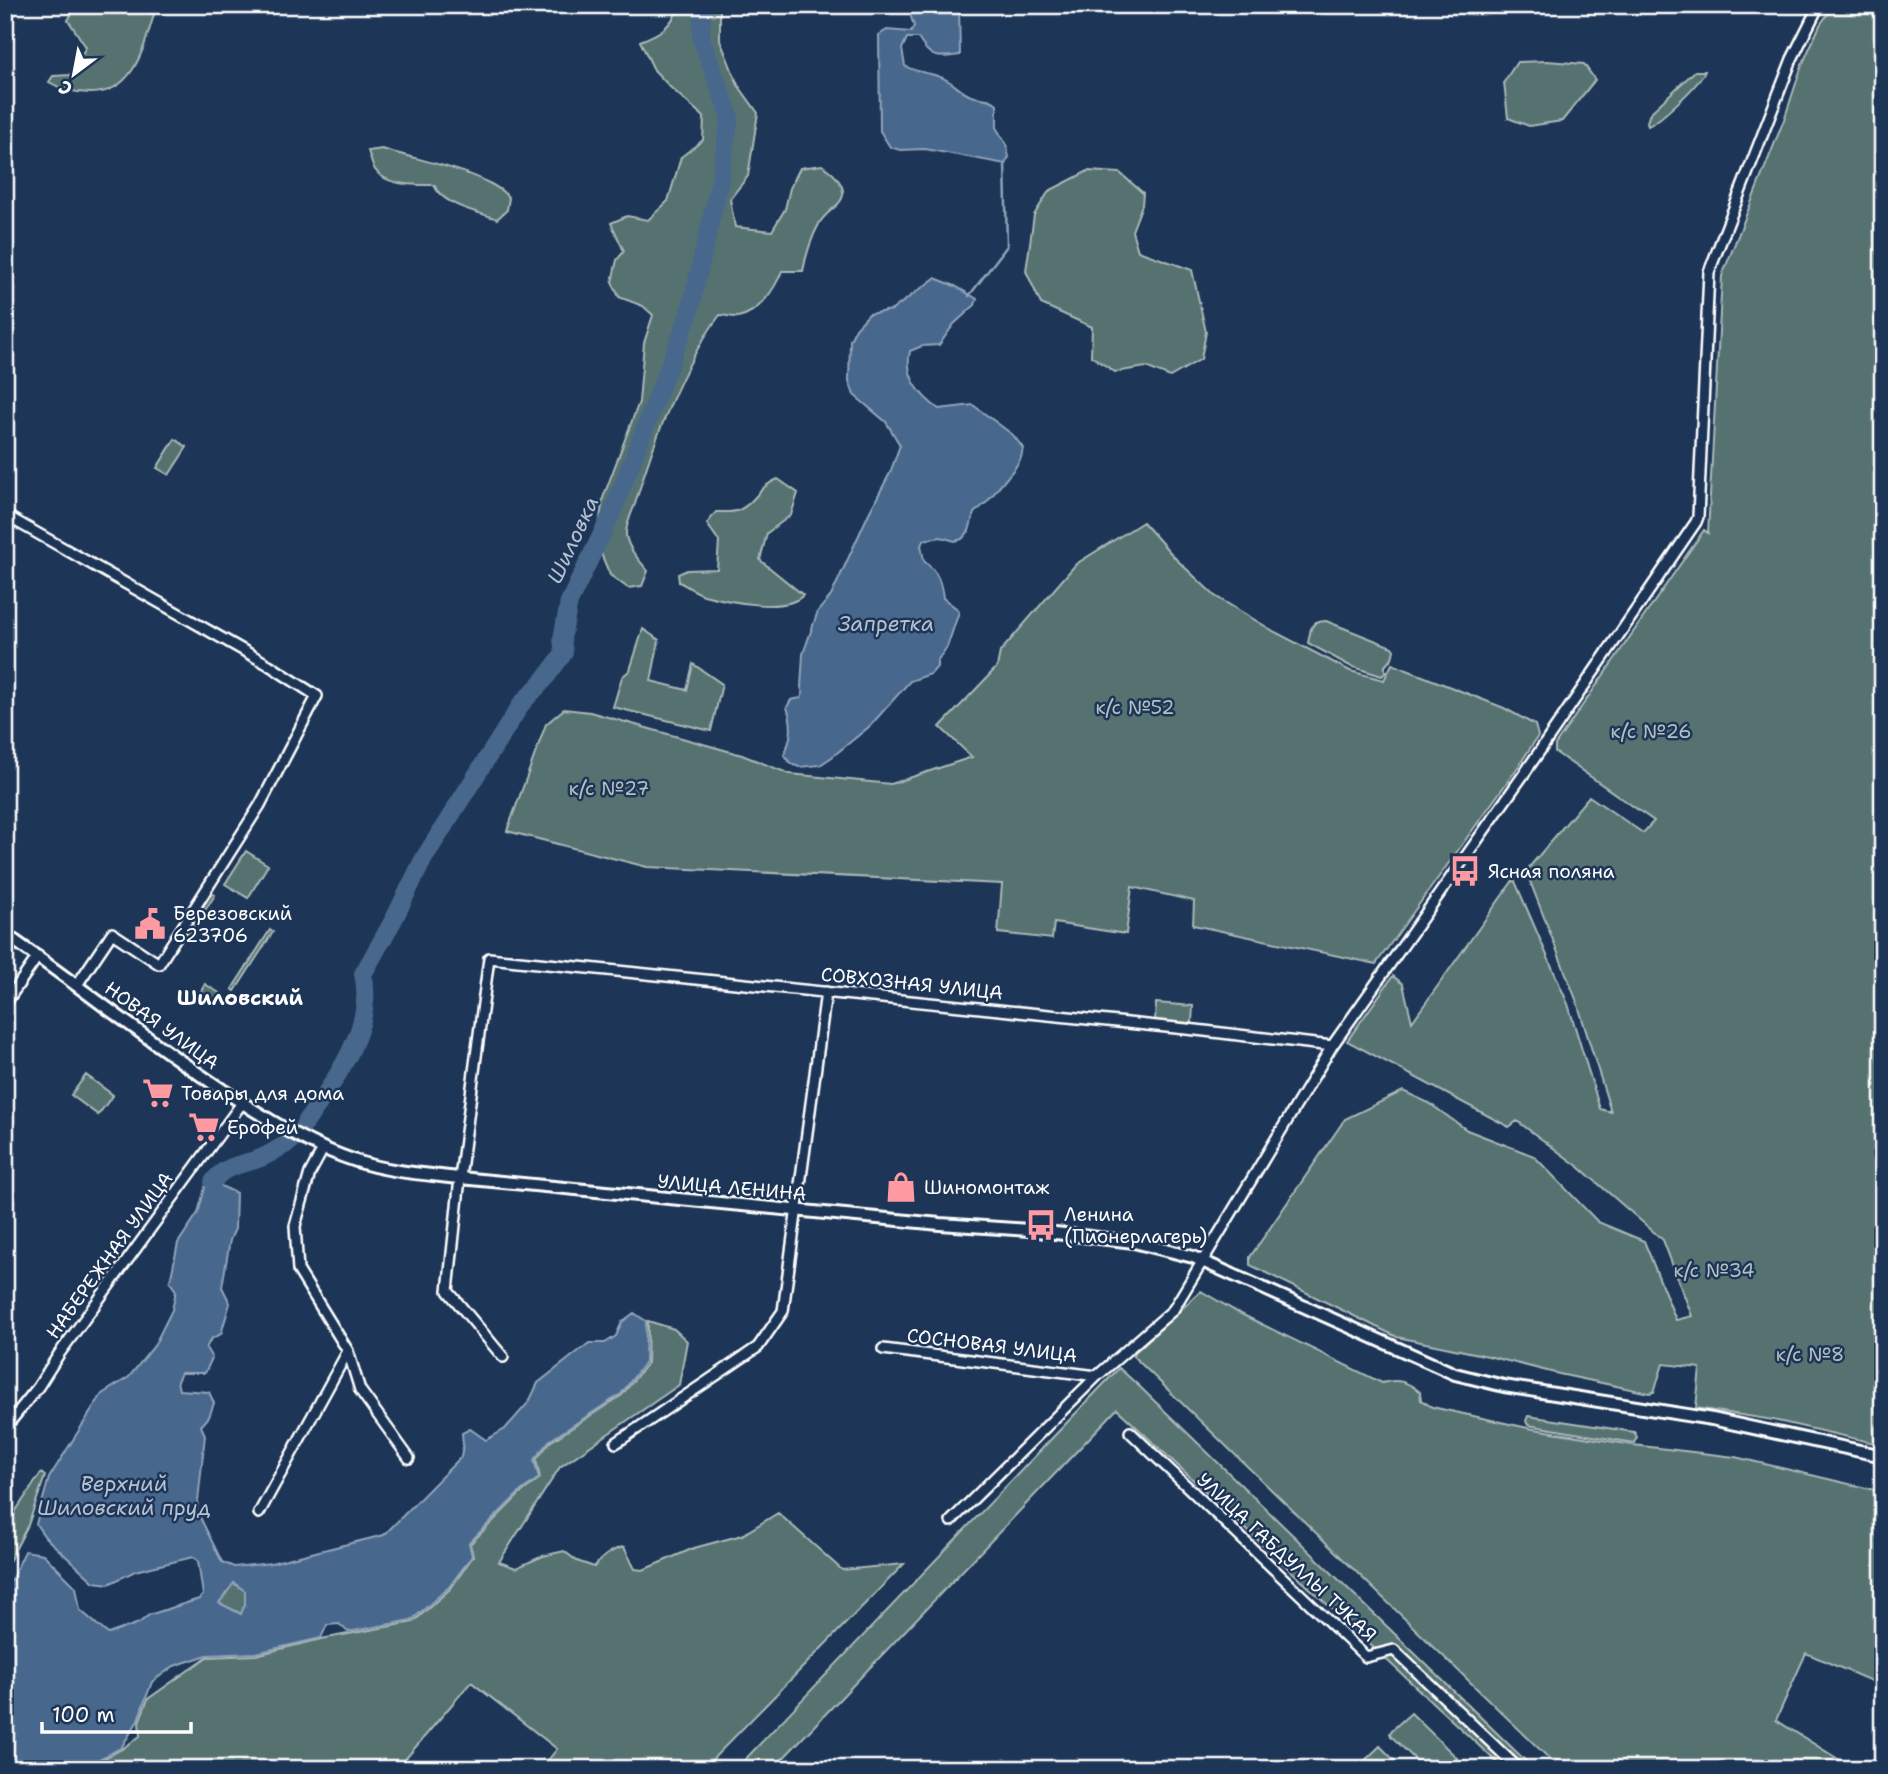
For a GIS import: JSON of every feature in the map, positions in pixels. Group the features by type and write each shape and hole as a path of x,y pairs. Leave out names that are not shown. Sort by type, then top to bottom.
{"street":[{"path":"951,1521 1097,1376 1173,1310 1332,1046 1532,762 1696,522 1709,272 1792,59 1819,5"},
{"path":"5,515 317,696 260,805 159,964 112,933 77,985"},
{"name":"НОВАЯ УЛИЦА","path":"5,934 35,961 77,985 161,1048 268,1119"},
{"name":"СОВХОЗНАЯ УЛИЦА","path":"460,1178 489,958 1332,1046"},
{"path":"5,1004 35,961"},
{"path":"616,1443 758,1347 783,1311 826,992"},
{"name":"НАБЕРЕЖНАЯ УЛИЦА","path":"5,1428 38,1387 59,1353 242,1103"},
{"name":"УЛИЦА ЛЕНИНА","path":"268,1119 319,1147 388,1170 1121,1241 1202,1261 1455,1374 1504,1386 1702,1417 1883,1456"},
{"path":"319,1147 295,1226 298,1270 348,1351 360,1390 409,1458"},
{"path":"460,1178 448,1291 503,1357"},
{"name":"СОСНОВАЯ УЛИЦА","path":"883,1349 1097,1376"},
{"path":"259,1513 348,1351"},
{"name":"УЛИЦА ГАБДУЛЛЫ ТУКАЯ","path":"1130,1432 1367,1657 1394,1650 1519,1769"}],"green space":[{"path":"92,5 157,5 143,49 129,75 119,85 106,91 74,92 49,82 53,76 70,75 86,47 68,20 73,12"},
{"path":"680,5 720,5 720,40 738,85 758,113 748,176 730,199 735,227 772,231 785,209 790,188 800,168 822,165 840,182 843,193 842,199 819,224 803,271 782,271 765,299 746,315 720,315 693,357 670,405 628,523 626,535 629,545 648,571 642,586 628,588 610,575 602,556 599,525 603,498 639,402 644,343 653,315 643,306 619,297 612,282 617,260 624,251 611,223 627,216 648,220 668,201 681,157 703,140 704,117 654,70 640,41 664,28 673,19"},
{"path":"1834,5 1883,5 1883,1445 1773,1420 1696,1408 1700,1368 1663,1364 1654,1392 1649,1393 1397,1337 1250,1265 1250,1257 1345,1119 1403,1091 1429,1103 1467,1130 1534,1156 1598,1222 1644,1241 1676,1320 1692,1316 1663,1240 1579,1167 1517,1121 1509,1127 1347,1041 1393,976 1403,984 1412,1022 1514,879 1568,1004 1600,1109 1611,1112 1577,1002 1526,871 1589,796 1643,833 1654,821 1555,752 1555,745 1704,530 1708,533 1722,276 1785,117 1802,65 1820,25"},
{"path":"1517,62 1584,64 1595,80 1562,121 1529,126 1508,118 1504,82"},
{"path":"1695,71 1705,71 1680,101 1648,126 1650,113"},
{"path":"382,149 486,181 509,198 507,210 497,219 452,203 438,192 434,185 401,183 385,178 374,168 368,151"},
{"path":"1088,171 1120,173 1143,193 1142,205 1132,231 1138,251 1192,270 1206,332 1201,359 1170,377 1146,367 1115,372 1091,356 1092,327 1041,304 1026,271 1034,215 1049,191"},
{"path":"175,439 187,447 169,475 157,468"},
{"path":"778,479 798,493 791,515 767,533 760,560 803,595 784,604 756,604 704,595 679,582 678,574 687,570 717,569 719,541 707,524 716,512 731,512 745,507 766,486"},
{"name":"к/с №52","path":"1143,522 1176,559 1215,596 1275,632 1350,671 1384,680 1392,664 1504,708 1535,725 1538,736 1518,767 1376,964 1193,925 1194,901 1132,887 1126,934 1054,923 1052,939 998,933 1002,884 647,867 507,831 546,724 564,709 590,712 742,755 790,774 891,784 972,757 940,727 997,667 1000,652 1076,564"},
{"path":"1326,621 1392,647 1392,658 1385,666 1385,673 1382,676 1350,666 1308,643 1311,628 1316,622"},
{"path":"643,629 659,640 651,681 687,690 693,664 722,684 711,731 613,707 622,677 630,670"},
{"path":"246,851 268,865 248,898 225,884"},
{"path":"212,893 215,895 186,939 183,937"},
{"path":"270,930 273,932 235,991 232,989"},
{"path":"205,984 221,994 215,1004 199,995"},
{"path":"1156,1003 1193,1006 1192,1023 1155,1021"},
{"path":"86,1075 113,1095 98,1115 71,1095"},
{"path":"1201,1291 1237,1312 1382,1383 1407,1383 1420,1392 1421,1400 1432,1407 1528,1428 1633,1445 1735,1457 1883,1492 1883,1686 1806,1653 1776,1720 1854,1769 1560,1769 1132,1355"},
{"path":"648,1321 674,1329 687,1341 679,1385 560,1467 499,1562 516,1568 543,1556 564,1551 577,1561 594,1567 607,1554 624,1547 635,1569 643,1570 694,1548 742,1535 778,1513 842,1570 904,1564 703,1769 541,1769 557,1749 471,1682 397,1769 83,1769 122,1749 140,1736 139,1722 148,1699 207,1657 256,1655 321,1639 413,1622 451,1588 473,1556 470,1544 522,1492 540,1478 536,1460 550,1442 622,1395 647,1363"},
{"path":"1119,1368 1534,1769 1504,1769 1117,1409 773,1769 736,1769"},
{"path":"1528,1416 1634,1432 1637,1437 1634,1443 1528,1425"},
{"path":"41,1473 45,1476 28,1525 5,1569 5,1527"},
{"path":"233,1583 245,1590 245,1604 241,1614 219,1603"},
{"path":"1411,1713 1457,1758 1450,1769 1425,1769 1391,1736 1392,1730"},
{"path":"1380,1746 1403,1769 1359,1769"}],"water":[{"path":"907,5 959,5 960,55 935,56 918,38 907,38 902,49 905,66 942,77 967,94 997,104 997,129 1006,144 1009,157 1005,164 925,149 900,150 890,147 880,131 879,35 887,30 911,32 914,26"},
{"name":"Запретка","path":"935,278 977,299 975,305 954,324 939,345 922,346 910,351 909,369 915,384 939,409 973,405 1013,435 1023,448 1021,458 987,502 974,513 969,531 962,539 955,541 941,537 924,540 921,545 924,561 938,578 943,598 959,612 947,647 937,661 937,667 931,674 910,681 870,726 832,757 820,765 799,767 791,764 784,755 791,731 787,707 791,700 801,698 803,693 803,654 818,611 831,596 890,473 900,445 886,422 854,395 849,381 850,340 856,328 869,314 892,310"},
{"name":"Верхний Шиловский пруд","path":"222,1164 231,1167 222,1177 221,1186 236,1193 235,1229 230,1240 222,1287 230,1303 221,1334 211,1339 206,1348 212,1358 205,1373 181,1373 177,1381 179,1390 209,1392 214,1403 209,1417 201,1426 205,1435 197,1511 222,1562 234,1567 271,1563 384,1535 461,1457 462,1433 470,1429 486,1440 505,1429 529,1402 538,1383 589,1343 605,1343 616,1336 622,1322 634,1313 646,1321 645,1362 621,1394 549,1441 534,1460 539,1478 521,1491 469,1543 472,1556 449,1587 412,1620 348,1632 339,1624 327,1625 321,1638 256,1653 207,1655 174,1666 152,1682 137,1722 121,1748 80,1769 5,1769 5,1593 25,1551 43,1554 76,1587 80,1610 108,1634 139,1623 149,1615 199,1599 203,1595 198,1561 193,1557 135,1571 109,1584 94,1582 45,1537 36,1524 49,1478 102,1394 129,1377 154,1346 172,1310 176,1291 170,1282 178,1243 198,1213 206,1184","holes":["234,1583 245,1591 245,1604 241,1614 219,1603"]}],"waterway":[{"name":"Шиловка","path":"304,1125 339,1073 358,1034 365,994 363,974 424,858 522,703 564,653 562,639 569,602 612,513 689,314 719,185 730,117 701,38 703,5"},
{"path":"969,296 1007,246 1005,164"},
{"name":"Шиловка","path":"213,1182 229,1168 263,1157 289,1143"}],"place":[{"name":"Ясная поляна","path":"1465,871"},
{"name":"Березовский 623706","path":"150,924"},
{"name":"Товары для дома","path":"158,1093"},
{"name":"Ерофей","path":"204,1127"},
{"name":"Шиномонтаж","path":"901,1187"},
{"name":"Ленина (Пионерлагерь)","path":"1041,1225"}],"district":[{"name":"Шиловский","path":"240,998"}],"park label":[{"name":"к/с №26","path":"1651,731"},
{"name":"к/с №27","path":"609,788"},
{"name":"к/с №34","path":"1714,1270"},
{"name":"к/с №8","path":"1810,1354"}]}
